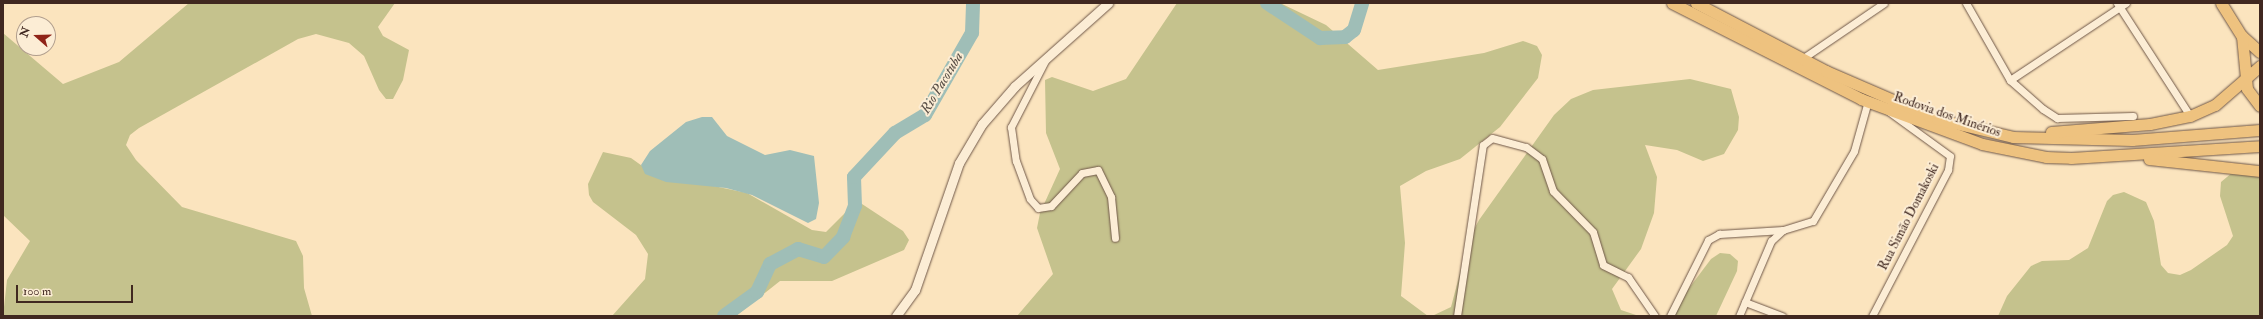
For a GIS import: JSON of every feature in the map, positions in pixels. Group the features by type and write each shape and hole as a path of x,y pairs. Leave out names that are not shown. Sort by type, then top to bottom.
{"main road":[{"name":"Rodovia dos Minérios","path":"1672,3 1868,102 1982,144 2046,157 2123,156 2260,146"},
{"name":"Rodovia dos Minérios","path":"1696,3 1802,59 1937,119 2013,137 2132,140 2260,130"},
{"path":"2221,3 2242,36 2260,52"},
{"path":"2242,36 2250,98 2260,106"},
{"path":"2032,138 2190,116 2215,105 2260,66"},
{"path":"2123,156 2260,171"}],"street":[{"path":"896,316 916,290 960,163 982,124 1015,86 1108,3"},
{"path":"1802,59 1884,3"},
{"path":"1966,3 2010,80 2022,94 2057,118 2133,116"},
{"path":"2010,80 2118,5 2126,3"},
{"path":"2118,5 2190,116"},
{"path":"1047,57 1011,127 1016,161 1030,199 1038,208 1051,206 1082,173 1098,170 1112,197 1115,238"},
{"path":"1670,316 1708,240 1719,234 1783,230 1813,221 1854,151 1868,102"},
{"name":"Rua Simão Domakoski","path":"1872,316 1948,170 1950,156 1887,110"},
{"path":"1457,316 1480,158 1483,145 1492,138 1526,147 1542,159 1553,191 1593,232 1603,265 1628,277 1655,316"},
{"path":"1739,316 1771,241 1783,230"},
{"path":"1745,302 1782,316"}],"shaded area":[{"path":"189,3 395,3 378,27 383,36 409,50 403,80 393,99 386,99 379,90 364,56 349,43 316,34 298,39 139,128 130,135 126,145 136,160 182,207 296,241 303,256 304,288 312,316 3,316 7,280 30,241 3,215 3,33 16,44 16,56 30,56 63,84 119,62"},
{"path":"1177,3 1280,3 1326,25 1378,70 1484,53 1523,41 1537,46 1542,55 1538,78 1500,127 1460,159 1426,171 1400,186 1405,243 1401,296 1428,316 1017,316 1053,274 1037,228 1040,213 1060,169 1046,133 1045,80 1052,77 1093,91 1126,79"},
{"path":"1690,79 1731,89 1739,117 1738,130 1724,154 1703,161 1677,150 1645,145 1657,177 1654,213 1641,249 1612,289 1621,310 1639,316 1432,316 1451,307 1469,239 1479,220 1554,115 1571,99 1593,90"},
{"path":"603,152 631,158 652,173 747,193 812,230 826,232 849,209 862,204 903,231 909,240 904,250 832,281 780,281 736,316 612,316 645,279 648,254 636,235 593,202 589,195 588,184"},
{"path":"2233,172 2260,175 2260,316 1998,316 2007,296 2031,266 2042,261 2069,260 2088,248 2107,201 2113,195 2124,192 2146,202 2154,221 2161,265 2168,273 2180,275 2191,270 2227,245 2233,236 2220,196 2221,182"},
{"path":"1720,253 1730,254 1738,261 1737,271 1716,316 1668,316 1711,259"}],"water":[{"path":"702,117 712,117 727,136 765,155 790,150 814,156 819,203 816,219 808,223 752,195 726,188 666,182 645,174 641,165 650,151 686,122"}],"waterway":[{"name":"Rio Pacotuba","path":"724,316 757,292 770,264 798,249 824,257 843,237 855,206 854,177 895,133 925,115 972,33 973,3"},
{"name":"Rio Pacotuba","path":"1267,3 1320,38 1345,37 1354,30 1362,3"}]}
